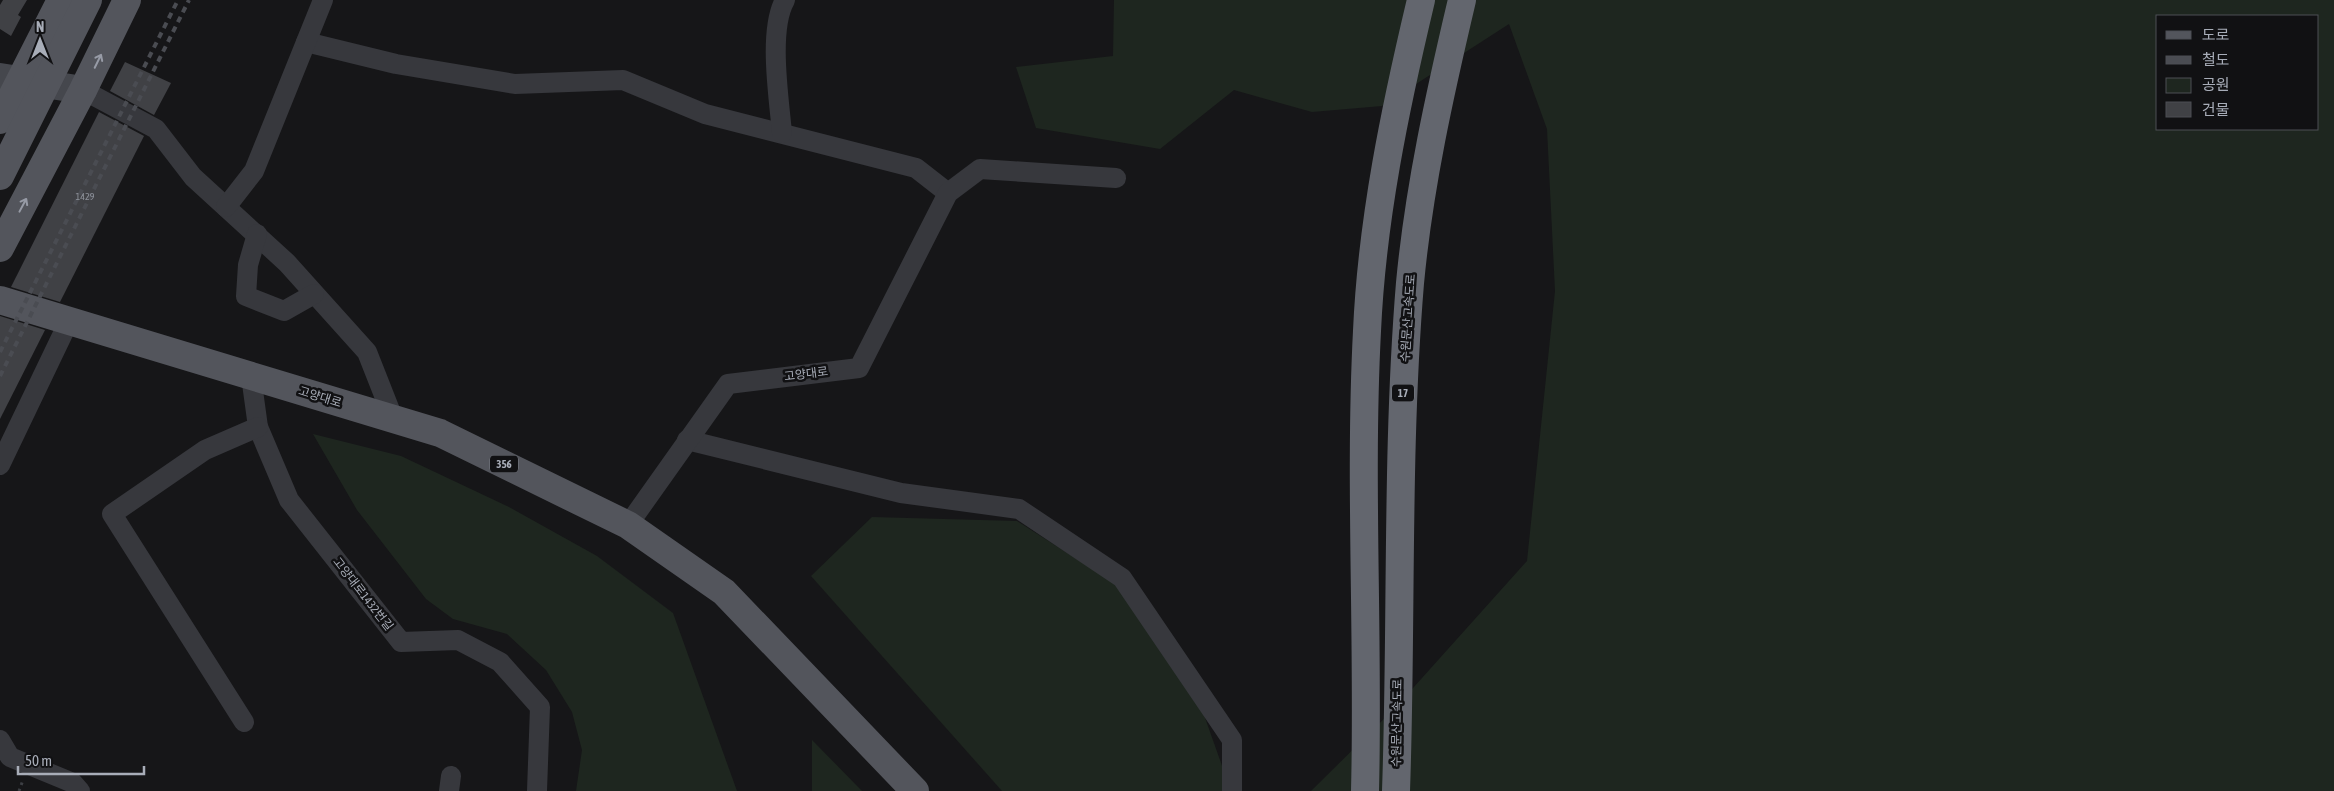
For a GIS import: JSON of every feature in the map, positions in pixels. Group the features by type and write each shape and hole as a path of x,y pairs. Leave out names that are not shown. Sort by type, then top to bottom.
{"highway":[{"path":"1366,791 1365,413 1367,330 1380,203 1393,128 1421,0"},
{"name":"수원문산고속도로","path":"1396,791 1403,389 1410,281 1422,190 1441,86 1462,0"}],"main road":[{"path":"0,120 11,78 61,0"},
{"path":"0,176 88,0"},
{"path":"0,248 83,90 127,0"},
{"name":"고양대로","path":"0,300 440,433 628,525 724,592 915,791"}],"street":[{"path":"226,207 254,171 323,0"},
{"path":"782,133 776,60 778,12 785,0"},
{"path":"306,42 396,64 515,84 623,80 705,114 916,168 948,193"},
{"path":"11,78 83,90 156,129 193,178 287,263 367,352 393,418"},
{"name":"고양대로","path":"628,525 728,384 859,368 948,193 980,169 1116,178"},
{"path":"257,234 248,265 246,296 284,311 314,294"},
{"path":"0,465 69,321"},
{"name":"고양대로1432번길","path":"251,376 258,427 289,500 401,642 458,640 500,662 540,707 537,791"},
{"path":"244,722 112,514 205,450 258,427"},
{"path":"687,440 902,493 1019,509 1122,578 1232,740 1232,791"},
{"path":"0,740 10,757 73,783 80,791"}],"green space":[{"path":"1114,0 2334,0 2334,791 1311,791 1396,707 1527,561 1555,291 1547,129 1509,24 1382,106 1312,112 1234,90 1160,149 1036,128 1016,67 1113,56"},
{"path":"313,434 401,456 509,507 597,556 673,613 737,791 576,791 582,750 572,712 546,670 507,634 453,619 426,599 357,510"},
{"path":"872,517 1017,521 1116,584 1193,684 1231,791 1002,791 811,576"},
{"path":"812,740 862,791 812,791"}],"building":[{"path":"3,0 27,0 18,15 21,17 11,36 0,29 0,5"},
{"path":"125,62 171,83 154,115 110,91"},
{"path":"99,112 144,136 60,302 11,287"},
{"path":"0,316 45,330 0,419"}],"railway":[{"path":"0,352 178,0"},
{"path":"0,376 189,0"}]}
